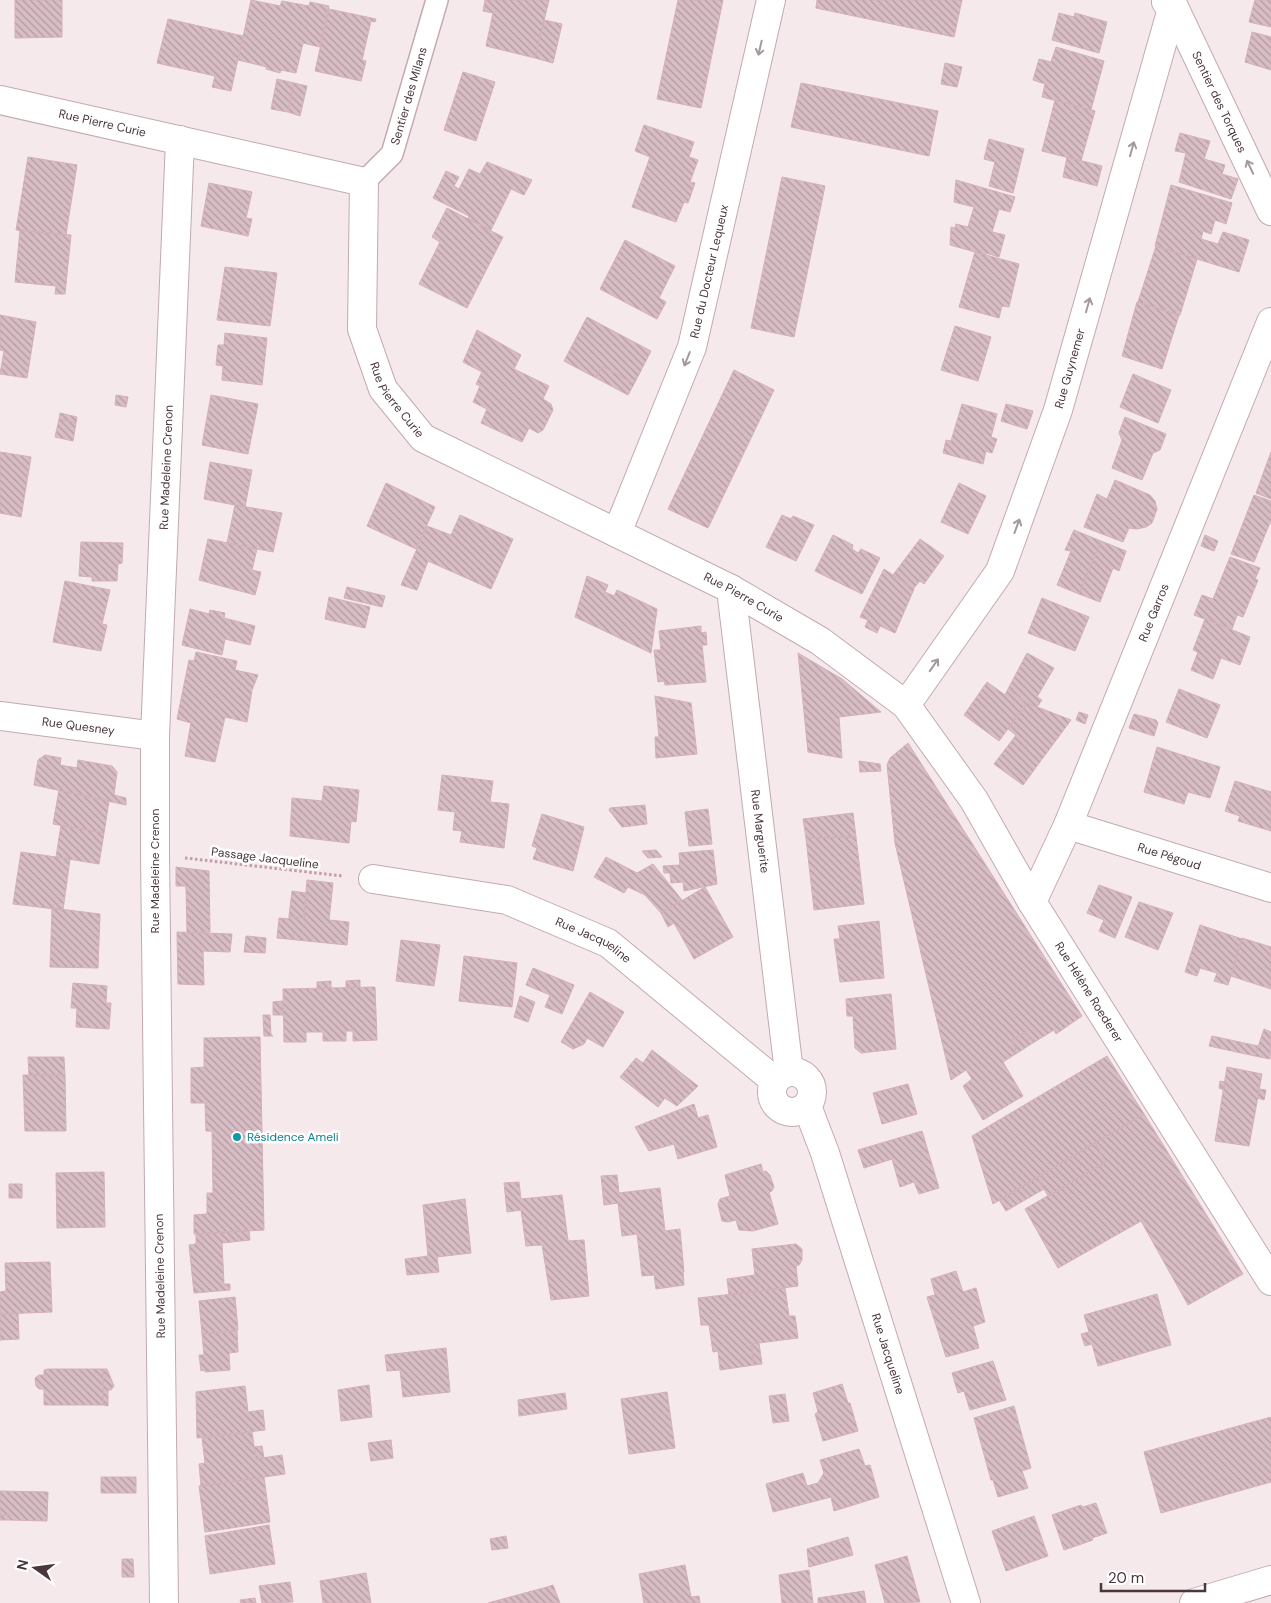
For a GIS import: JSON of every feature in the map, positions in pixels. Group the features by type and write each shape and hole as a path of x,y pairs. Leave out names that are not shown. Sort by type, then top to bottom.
{"street":[{"name":"Sentier des Milans","path":"364,182 392,154 437,0"},
{"name":"Rue du Docteur Lequeux","path":"617,534 692,347 771,0"},
{"name":"Sentier des Torques","path":"1172,2 1271,211"},
{"name":"Rue Guynemer","path":"906,705 1000,571 1058,410 1172,2"},
{"name":"Rue Pierre Curie","path":"0,100 364,182 362,329 384,389 423,438 731,589 820,641 906,705"},
{"name":"Rue Madeleine Crenon","path":"164,1603 155,736 180,140"},
{"name":"Rue Garros","path":"1032,902 1068,825 1271,322"},
{"name":"Rue Marguerite","path":"731,589 782,1077 773,1087 774,1100 782,1110 796,1112 807,1106"},
{"name":"Rue Hélène Roederer","path":"906,705 974,800 1032,902 1271,1281"},
{"name":"Rue Quesney","path":"0,716 155,736"},
{"name":"Rue Pégoud","path":"1068,825 1271,888"},
{"name":"Rue Jacqueline","path":"373,880 507,900 608,943 782,1077"},
{"name":"Rue Jacqueline","path":"807,1106 825,1153 966,1603"},
{"path":"1194,1603 1271,1580"}],"path":[{"name":"Passage Jacqueline","path":"155,854 373,880"}],"building":[{"path":"15,0 62,0 62,37 15,38"},
{"path":"251,0 280,6 282,1 309,6 310,2 329,6 320,47 303,43 296,73 281,70 280,73 266,69 267,67 238,60"},
{"path":"485,0 549,0 535,58 486,46 493,13 483,11"},
{"path":"678,0 723,0 701,108 657,99"},
{"path":"817,0 962,0 954,37 816,8"},
{"path":"1255,0 1271,0 1271,27 1249,22"},
{"path":"329,9 376,19 375,22 371,21 362,60 366,61 361,81 315,71"},
{"path":"1059,13 1074,17 1075,13 1107,22 1099,53 1052,40"},
{"path":"168,19 243,36 231,91 212,87 215,76 157,63"},
{"path":"544,20 562,24 553,63 535,58"},
{"path":"1252,32 1271,37 1271,70 1245,62"},
{"path":"1056,47 1104,61 1091,110 1042,97 1045,84 1033,80 1039,59 1051,62"},
{"path":"945,63 962,67 957,87 941,84"},
{"path":"463,72 495,82 476,141 444,130"},
{"path":"277,79 294,83 288,112 271,109"},
{"path":"294,83 307,86 300,116 288,112"},
{"path":"801,83 938,111 929,156 791,127"},
{"path":"1055,100 1095,111 1081,161 1042,151"},
{"path":"644,125 694,142 689,157 698,160 690,182 695,183 688,203 684,202 676,222 632,207 650,157 635,151"},
{"path":"1180,133 1210,141 1204,159 1225,165 1222,174 1238,179 1231,199 1179,182 1186,153 1175,151"},
{"path":"989,139 1024,149 1013,193 989,186 995,162 984,159"},
{"path":"28,157 77,165 66,235 16,230"},
{"path":"1067,157 1102,166 1097,186 1063,177"},
{"path":"487,162 532,180 524,195 511,189 491,230 468,219 469,216 433,198 446,171 459,177 454,186 459,189 469,169 480,174"},
{"path":"782,177 825,186 794,337 751,328"},
{"path":"956,180 1015,197 1010,212 999,209 992,232 1005,235 999,257 950,245 951,227 955,228 956,224 968,227 974,207 954,202"},
{"path":"209,183 252,192 246,218 252,219 248,236 201,226"},
{"path":"1171,185 1232,203 1226,224 1215,220 1211,234 1203,231 1201,239 1218,244 1223,232 1249,240 1239,272 1155,246"},
{"path":"447,208 503,237 467,308 419,284 440,242 432,237"},
{"path":"20,230 71,235 65,294 55,294 56,286 15,282"},
{"path":"625,240 675,266 659,298 666,302 657,319 600,289"},
{"path":"1156,246 1197,259 1180,315 1138,302"},
{"path":"975,252 1019,264 1009,307 1002,306 999,318 959,307"},
{"path":"225,267 277,273 270,326 217,320"},
{"path":"1137,302 1179,315 1162,369 1122,356"},
{"path":"0,315 36,322 27,378 0,374 4,351 0,350"},
{"path":"587,317 651,351 634,384 602,366 596,378 564,361"},
{"path":"955,326 991,337 978,381 941,370"},
{"path":"477,330 521,355 514,369 549,386 543,399 551,404 553,410 543,430 538,433 529,428 522,442 481,423 487,409 473,402 480,386 476,384 482,372 463,362"},
{"path":"225,333 267,338 262,385 222,380 223,366 216,365 218,345 224,345"},
{"path":"602,366 634,384 628,395 596,378"},
{"path":"734,370 774,390 708,528 668,509"},
{"path":"1133,374 1171,390 1158,423 1120,407"},
{"path":"116,395 128,397 126,407 115,405"},
{"path":"211,395 258,404 248,454 202,445"},
{"path":"962,404 997,414 991,437 997,439 992,453 986,451 983,464 943,453 946,440 951,441"},
{"path":"1006,404 1033,411 1027,429 1001,421"},
{"path":"60,413 77,417 76,423 59,419"},
{"path":"1125,417 1166,434 1160,450 1153,453 1142,480 1112,468 1122,440 1119,433"},
{"path":"59,419 76,423 73,441 55,437"},
{"path":"0,452 31,457 21,517 0,513"},
{"path":"1271,452 1271,499 1256,493"},
{"path":"210,462 252,470 245,507 204,499"},
{"path":"1115,480 1150,495 1155,501 1157,509 1152,523 1137,529 1129,528 1123,542 1084,527 1097,494 1107,499"},
{"path":"386,483 435,507 416,549 367,526"},
{"path":"959,483 986,496 968,534 941,522"},
{"path":"1254,495 1271,501 1271,520 1254,562 1231,554"},
{"path":"235,505 282,513 273,552 227,543"},
{"path":"460,515 513,539 491,589 428,561 417,590 401,585 427,526 451,535"},
{"path":"782,515 791,519 793,516 814,525 796,561 766,547"},
{"path":"1074,530 1101,541 1079,594 1057,585 1071,551 1065,550"},
{"path":"833,535 853,545 852,549 858,553 861,549 880,558 862,594 815,571"},
{"path":"1205,535 1218,541 1214,551 1201,546"},
{"path":"208,539 257,549 252,570 261,572 255,595 199,580"},
{"path":"920,539 944,556 924,584 920,581 913,589 893,575"},
{"path":"1101,541 1126,551 1119,571 1113,568 1100,602 1079,594"},
{"path":"81,542 123,543 122,563 118,564 117,581 92,581 92,577 79,576"},
{"path":"1230,557 1260,568 1255,579 1258,580 1243,617 1237,615 1232,629 1194,615 1202,595 1213,599"},
{"path":"884,569 914,589 895,633 880,626 877,633 865,627 868,620 860,617"},
{"path":"587,576 608,585 605,592 614,596 617,590 657,609 651,653 575,617"},
{"path":"65,581 110,590 102,624 107,625 101,651 53,642"},
{"path":"347,587 385,596 382,607 344,598"},
{"path":"329,597 370,607 365,628 325,619"},
{"path":"1042,598 1089,617 1075,651 1028,633"},
{"path":"190,609 209,614 210,610 225,613 224,618 255,626 250,645 225,639 222,655 182,645"},
{"path":"1205,619 1250,637 1240,665 1221,658 1213,679 1191,670 1198,652 1193,650"},
{"path":"701,626 701,633 706,632 707,645 702,645 706,682 665,685 664,681 658,682 654,650 661,650 659,631"},
{"path":"196,652 237,661 235,670 258,675 252,690 247,722 225,717 215,762 185,756 191,723 177,719 189,660 194,661"},
{"path":"798,653 842,679 881,712 839,717 842,758 808,752"},
{"path":"1027,653 1054,668 1037,697 1042,700 1037,707 1027,703 1008,689"},
{"path":"987,682 1005,695 1008,689 1027,703 999,741 964,715"},
{"path":"1179,689 1220,705 1207,738 1166,722"},
{"path":"655,696 691,703 697,754 656,758 655,737 659,737"},
{"path":"1027,703 1071,720 1023,785 994,764 1016,735 1008,729"},
{"path":"1079,712 1088,715 1085,724 1076,720"},
{"path":"1134,714 1156,720 1158,723 1154,736 1129,728"},
{"path":"908,743 1082,1016 1056,1034 1054,1030 1036,1041 1030,1039 1026,1032 1011,1041 1016,1048 1014,1055 1003,1062 1023,1096 983,1120 963,1086 972,1079 966,1070 951,1080 895,843 887,765 890,758"},
{"path":"1157,747 1220,767 1210,798 1188,792 1184,804 1144,792"},
{"path":"45,755 61,758 60,765 77,768 78,760 112,766 117,772 114,795 126,798 126,805 34,785 38,760"},
{"path":"859,761 880,764 881,771 860,772"},
{"path":"442,775 493,781 490,802 509,804 504,848 460,842 462,831 453,830 455,812 438,810"},
{"path":"1235,781 1271,792 1271,831 1238,821 1240,816 1225,811"},
{"path":"324,786 359,790 356,822 351,821 349,843 290,836 292,798 322,801"},
{"path":"59,790 109,801 104,833 53,824"},
{"path":"645,805 647,824 622,827 609,810 610,808"},
{"path":"708,809 712,844 689,846 685,812"},
{"path":"853,813 856,837 806,838 803,819"},
{"path":"542,814 584,827 573,871 533,859 537,848 532,846"},
{"path":"61,825 104,833 99,864 56,857"},
{"path":"856,837 864,904 814,910 806,838"},
{"path":"656,850 662,857 648,858 642,851"},
{"path":"713,850 717,884 684,891 683,882 671,883 670,873 664,873 663,866 680,865 679,853"},
{"path":"21,852 70,859 63,910 13,904"},
{"path":"606,857 637,873 653,864 682,900 661,913 645,895 628,887 624,893 594,877"},
{"path":"176,867 209,871 210,932 187,933 186,886 176,886"},
{"path":"307,880 333,883 329,920 349,922 347,945 277,938 279,918 289,919 289,916 304,918"},
{"path":"1099,885 1132,897 1115,938 1099,931 1104,920 1087,913"},
{"path":"705,887 733,937 694,959 674,923 668,927 661,913"},
{"path":"292,891 306,893 304,918 289,916"},
{"path":"1139,902 1173,913 1158,950 1125,937"},
{"path":"52,908 100,914 98,968 50,967"},
{"path":"879,921 884,978 840,982 834,939 840,939 838,926"},
{"path":"1200,925 1242,939 1228,985 1214,981 1217,973 1200,968 1197,976 1185,972"},
{"path":"177,932 232,934 230,952 203,951 204,985 178,984"},
{"path":"246,936 266,938 265,953 244,952"},
{"path":"1242,938 1271,947 1271,989 1231,976"},
{"path":"401,940 440,945 434,986 396,981"},
{"path":"464,956 517,963 512,1007 459,1001"},
{"path":"533,968 574,985 562,1014 545,1007 550,995 526,985"},
{"path":"360,980 360,987 346,988 346,981"},
{"path":"331,981 331,988 317,989 317,982"},
{"path":"73,983 107,986 106,1003 111,1003 109,1029 76,1027 77,1008 71,1008"},
{"path":"375,987 377,1040 353,1041 353,1031 346,1031 346,1041 323,1041 323,1032 306,1032 306,1042 284,1042 283,989"},
{"path":"590,992 624,1012 603,1047 587,1038 584,1044 573,1049 561,1042"},
{"path":"891,994 896,1049 861,1053 855,1048 853,1016 847,1016 846,999"},
{"path":"520,996 535,1002 528,1022 514,1017"},
{"path":"283,1001 283,1015 273,1015 273,1002"},
{"path":"263,1015 270,1015 271,1035 273,1036 264,1036"},
{"path":"1264,1029 1271,1032 1270,1059 1255,1056"},
{"path":"1026,1032 1030,1039 1036,1041 1014,1055 1016,1048 1011,1041"},
{"path":"1212,1036 1258,1046 1255,1056 1209,1046"},
{"name":"Résidence Ameli","path":"260,1037 264,1230 194,1234 194,1215 207,1214 207,1193 213,1193 212,1131 206,1131 205,1103 191,1103 191,1068 204,1067 204,1038"},
{"path":"652,1050 698,1086 677,1106 665,1098 658,1107 620,1077 636,1058 643,1063"},
{"path":"1107,1056 1144,1114 993,1204 972,1136"},
{"path":"28,1057 64,1057 65,1075 29,1075"},
{"path":"1227,1067 1262,1074 1249,1146 1215,1141"},
{"path":"23,1075 65,1075 66,1131 25,1131"},
{"path":"1220,1081 1225,1082 1224,1090 1219,1088"},
{"path":"908,1084 917,1114 882,1124 873,1093"},
{"path":"1259,1089 1266,1090 1264,1100 1258,1098"},
{"path":"694,1104 698,1118 708,1115 717,1147 678,1159 674,1144 649,1151 635,1127"},
{"path":"1144,1114 1243,1274 1188,1305 1141,1221 1058,1268 1025,1209 1106,1162 1095,1143"},
{"path":"922,1131 939,1188 919,1194 914,1182 900,1187 892,1159 864,1168 858,1150"},
{"path":"1095,1143 1106,1162 1048,1196 1037,1177"},
{"path":"761,1164 763,1172 766,1171 770,1175 774,1187 769,1192 778,1224 753,1231 739,1230 736,1220 722,1221 718,1204 720,1199 730,1196 725,1175"},
{"path":"104,1172 105,1227 57,1228 56,1173"},
{"path":"617,1175 619,1193 660,1188 665,1231 680,1229 684,1285 656,1289 654,1275 642,1276 637,1234 622,1236 618,1203 604,1205 601,1176"},
{"path":"1037,1177 1044,1189 1006,1211 999,1200"},
{"path":"519,1182 521,1199 562,1195 568,1241 584,1240 589,1296 551,1300 542,1245 526,1246 521,1210 507,1212 504,1183"},
{"path":"9,1184 22,1184 22,1198 9,1198"},
{"path":"465,1199 471,1253 437,1257 439,1272 407,1275 405,1259 428,1256 423,1205"},
{"path":"249,1230 250,1240 222,1243 224,1284 230,1284 230,1290 194,1293 189,1245 196,1244 196,1234"},
{"path":"796,1244 802,1249 802,1260 796,1266 798,1286 729,1295 727,1279 755,1275 752,1249"},
{"path":"50,1262 52,1312 0,1314 0,1292 6,1291 5,1263"},
{"path":"956,1271 963,1292 976,1288 985,1322 973,1326 979,1348 946,1357 927,1297 935,1295 931,1279"},
{"path":"785,1288 789,1316 795,1316 798,1338 751,1344 754,1365 720,1370 718,1351 713,1352 709,1325 701,1325 698,1298"},
{"path":"1157,1294 1171,1345 1098,1366 1092,1344 1085,1346 1081,1334 1089,1332 1084,1315"},
{"path":"235,1297 238,1330 202,1334 199,1301"},
{"path":"18,1313 19,1339 0,1340 0,1314"},
{"path":"237,1331 238,1352 229,1353 230,1370 201,1371 199,1355 204,1355 202,1334"},
{"path":"759,1343 762,1364 754,1365 751,1344"},
{"path":"446,1348 450,1392 403,1397 400,1370 387,1371 385,1355"},
{"path":"993,1361 1006,1400 970,1410 964,1391 958,1393 952,1373"},
{"path":"103,1369 103,1405 44,1405 44,1389 39,1389 36,1386 35,1378 39,1375 44,1375 44,1370"},
{"path":"103,1369 107,1369 114,1386 111,1390 108,1390 108,1406 103,1405"},
{"path":"842,1384 858,1431 823,1441 815,1414 818,1412 813,1393"},
{"path":"369,1385 372,1417 341,1421 338,1390"},
{"path":"245,1386 248,1412 263,1410 265,1430 197,1438 196,1392"},
{"path":"667,1392 675,1448 629,1454 621,1399"},
{"path":"565,1393 567,1409 519,1416 518,1400"},
{"path":"785,1394 789,1421 773,1423 769,1396"},
{"path":"1014,1406 1031,1468 1022,1471 1028,1488 998,1497 993,1480 991,1480 974,1418"},
{"path":"1271,1417 1271,1482 1161,1513 1144,1452"},
{"path":"252,1432 256,1459 282,1455 285,1474 201,1486 199,1464 205,1463 202,1438"},
{"path":"391,1440 393,1458 371,1461 368,1443"},
{"path":"262,1446 264,1458 256,1459 254,1447"},
{"path":"859,1449 865,1466 870,1465 879,1497 834,1511 831,1497 773,1512 766,1484 803,1473 807,1486 818,1483 824,1473 820,1460"},
{"path":"101,1477 136,1477 136,1493 101,1493"},
{"path":"264,1477 270,1522 205,1532 199,1486"},
{"path":"0,1491 48,1492 47,1521 10,1520 10,1515 0,1515"},
{"path":"1096,1503 1107,1533 1064,1550 1052,1515 1081,1505 1083,1507"},
{"path":"0,1515 10,1515 10,1520 0,1520"},
{"path":"1034,1516 1048,1556 1006,1571 992,1531"},
{"path":"269,1525 275,1564 210,1574 205,1536"},
{"path":"506,1536 508,1548 492,1550 490,1539"},
{"path":"848,1537 853,1555 809,1567 807,1549"},
{"path":"907,1556 920,1602 885,1603 875,1565"},
{"path":"122,1559 133,1559 134,1577 122,1577"},
{"path":"685,1565 691,1597 699,1596 700,1603 644,1603 639,1574"},
{"path":"809,1570 813,1603 782,1603 779,1575"},
{"path":"366,1573 371,1603 323,1603 320,1581"},
{"path":"290,1582 293,1602 262,1603 259,1586"},
{"path":"553,1585 560,1603 488,1603 547,1587"},
{"path":"864,1591 866,1603 818,1603 818,1598"},
{"path":"255,1598 256,1603 241,1603 240,1600"}],"place":[{"name":"Résidence Ameli","path":"237,1137"}]}
